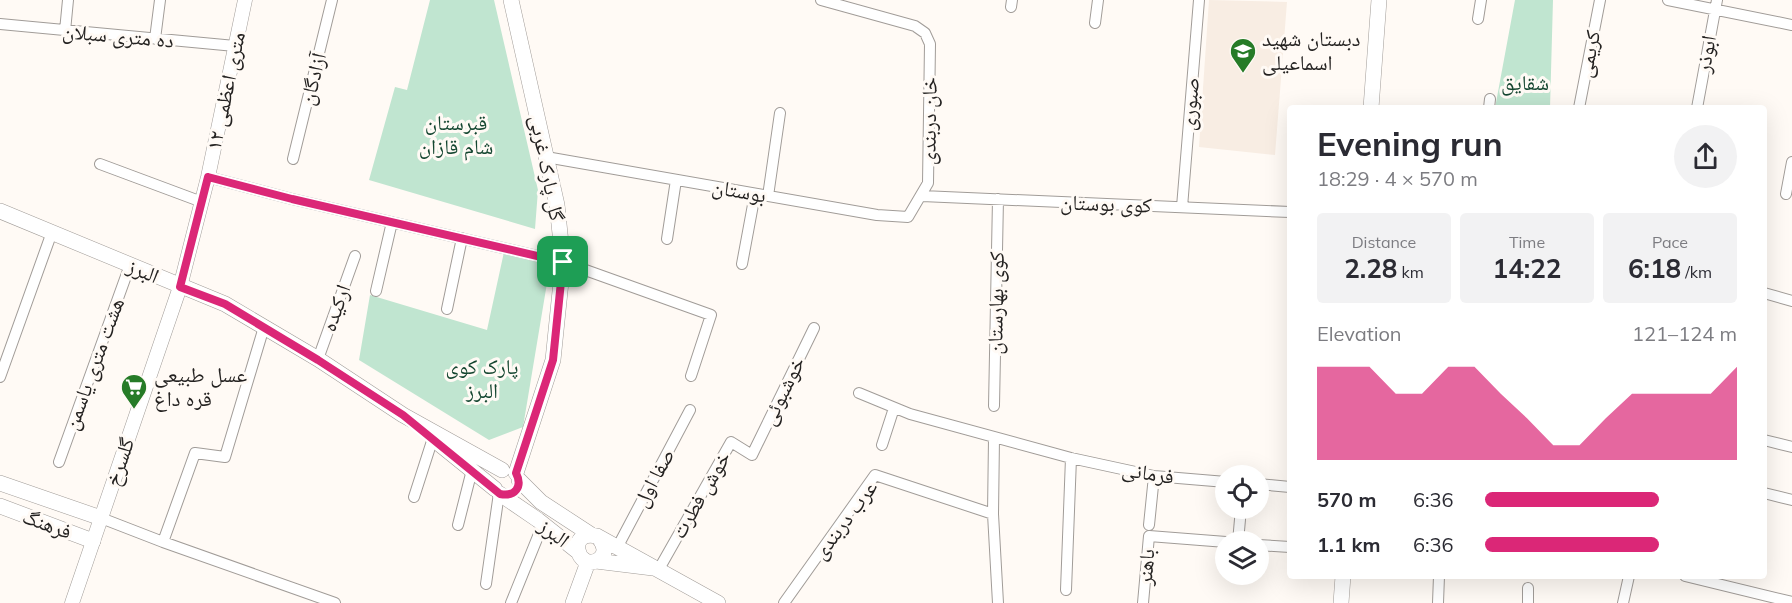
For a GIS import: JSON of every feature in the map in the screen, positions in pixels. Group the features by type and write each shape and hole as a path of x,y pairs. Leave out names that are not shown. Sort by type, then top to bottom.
{"main road":[{"name":"گل پارک غربی","path":"511,0 557,206 563,262 553,360 528,442 512,473"},
{"path":"1371,105 1379,0"},
{"name":"البرز","path":"0,211 225,304 264,327 403,415 498,492 587,558"},
{"name":"البرز","path":"403,415 512,473 541,502 594,535 618,546 718,603"},
{"path":"512,473 519,487 508,496 498,492 494,482 496,474 512,473"},
{"path":"0,483 101,518"},
{"name":"فرهنگ","path":"0,506 93,541"},
{"path":"573,603 587,558 578,543 583,537 594,535 603,542 605,549 602,557 587,558"},
{"path":"587,558 659,569"},
{"path":"1341,603 1342,579"}],"street":[{"path":"65,31 68,0"},
{"path":"155,39 160,0"},
{"name":"۱۲ متری اعظمی","path":"180,287 208,177 245,0"},
{"name":"آزادگان","path":"293,159 332,0"},
{"path":"1095,23 1098,0"},
{"name":"صبوری","path":"1182,207 1199,0"},
{"path":"1478,19 1481,0"},
{"name":"کریمی","path":"1580,105 1600,0"},
{"path":"1668,0 1716,5 1792,25"},
{"name":"خان دربندی","path":"827,1 915,26 926,33 930,44 928,183 922,196"},
{"name":"ابوذر","path":"1698,105 1716,5"},
{"name":"ده متری سبلان","path":"0,24 236,46"},
{"path":"768,196 780,112"},
{"name":"بوستان","path":"546,156 878,215 908,217 922,196"},
{"path":"1786,194 1792,162"},
{"path":"100,164 202,202"},
{"path":"208,177 563,262 711,315 691,376"},
{"path":"667,239 676,180"},
{"path":"742,264 755,194"},
{"name":"کوی بوستان","path":"922,196 1287,212"},
{"name":"کوی بهارستان","path":"994,406 998,199"},
{"path":"376,291 392,222"},
{"path":"0,377 52,232"},
{"path":"447,309 462,238"},
{"name":"ارکیده","path":"318,360 355,256"},
{"name":"هشت متری یاسمن","path":"59,462 130,265"},
{"name":"گلسرخ","path":"72,603 180,287"},
{"path":"1767,294 1792,301"},
{"path":"163,542 195,453 225,457 264,327"},
{"name":"خوشبوئی","path":"752,455 814,328"},
{"name":"فرمانی","path":"859,393 894,408 1071,458 1154,476 1215,481"},
{"path":"882,445 894,408"},
{"name":"صفا اول","path":"618,546 690,410"},
{"path":"414,497 433,438"},
{"path":"994,438 993,514 999,603"},
{"path":"1767,441 1792,447"},
{"name":"خوش فطرت","path":"659,569 731,442 752,455"},
{"path":"1066,590 1071,458"},
{"path":"458,525 472,470"},
{"name":"عرب دربندی","path":"784,603 874,475 993,514"},
{"path":"1149,525 1154,476"},
{"path":"1269,485 1287,487"},
{"path":"486,584 498,492"},
{"path":"1767,494 1792,500"},
{"path":"101,518 335,603"},
{"path":"511,603 543,524"},
{"name":"باهنر","path":"1143,603 1149,536 1215,541"},
{"path":"1269,546 1287,547"},
{"path":"1438,603 1439,579"},
{"path":"1623,603 1628,579"},
{"path":"1697,579 1792,602"},
{"path":"1528,588 1528,603"}],"shaded area":[{"name":"دبستان شهید اسماعیلی","path":"1209,0 1287,2 1275,155 1199,147"}],"green space":[{"name":"قبرستان شام قازان","path":"430,0 494,0 538,190 535,229 369,180 395,87 407,90"},
{"name":"شقایق","path":"1515,0 1553,0 1550,105 1496,105"},
{"name":"پارک کوی البرز","path":"504,252 546,259 548,277 523,427 489,440 359,360 370,295 487,330"}],"place":[{"name":"دبستان شهید اسماعیلی","path":"1243,74"},
{"name":"عسل طبیعی قره داغ","path":"134,410"}],"route":[{"path":"208,177 292,199 563,262 553,360 516,473 519,487 508,496 500,494 403,415 318,360 225,304 180,287 208,177"}]}
